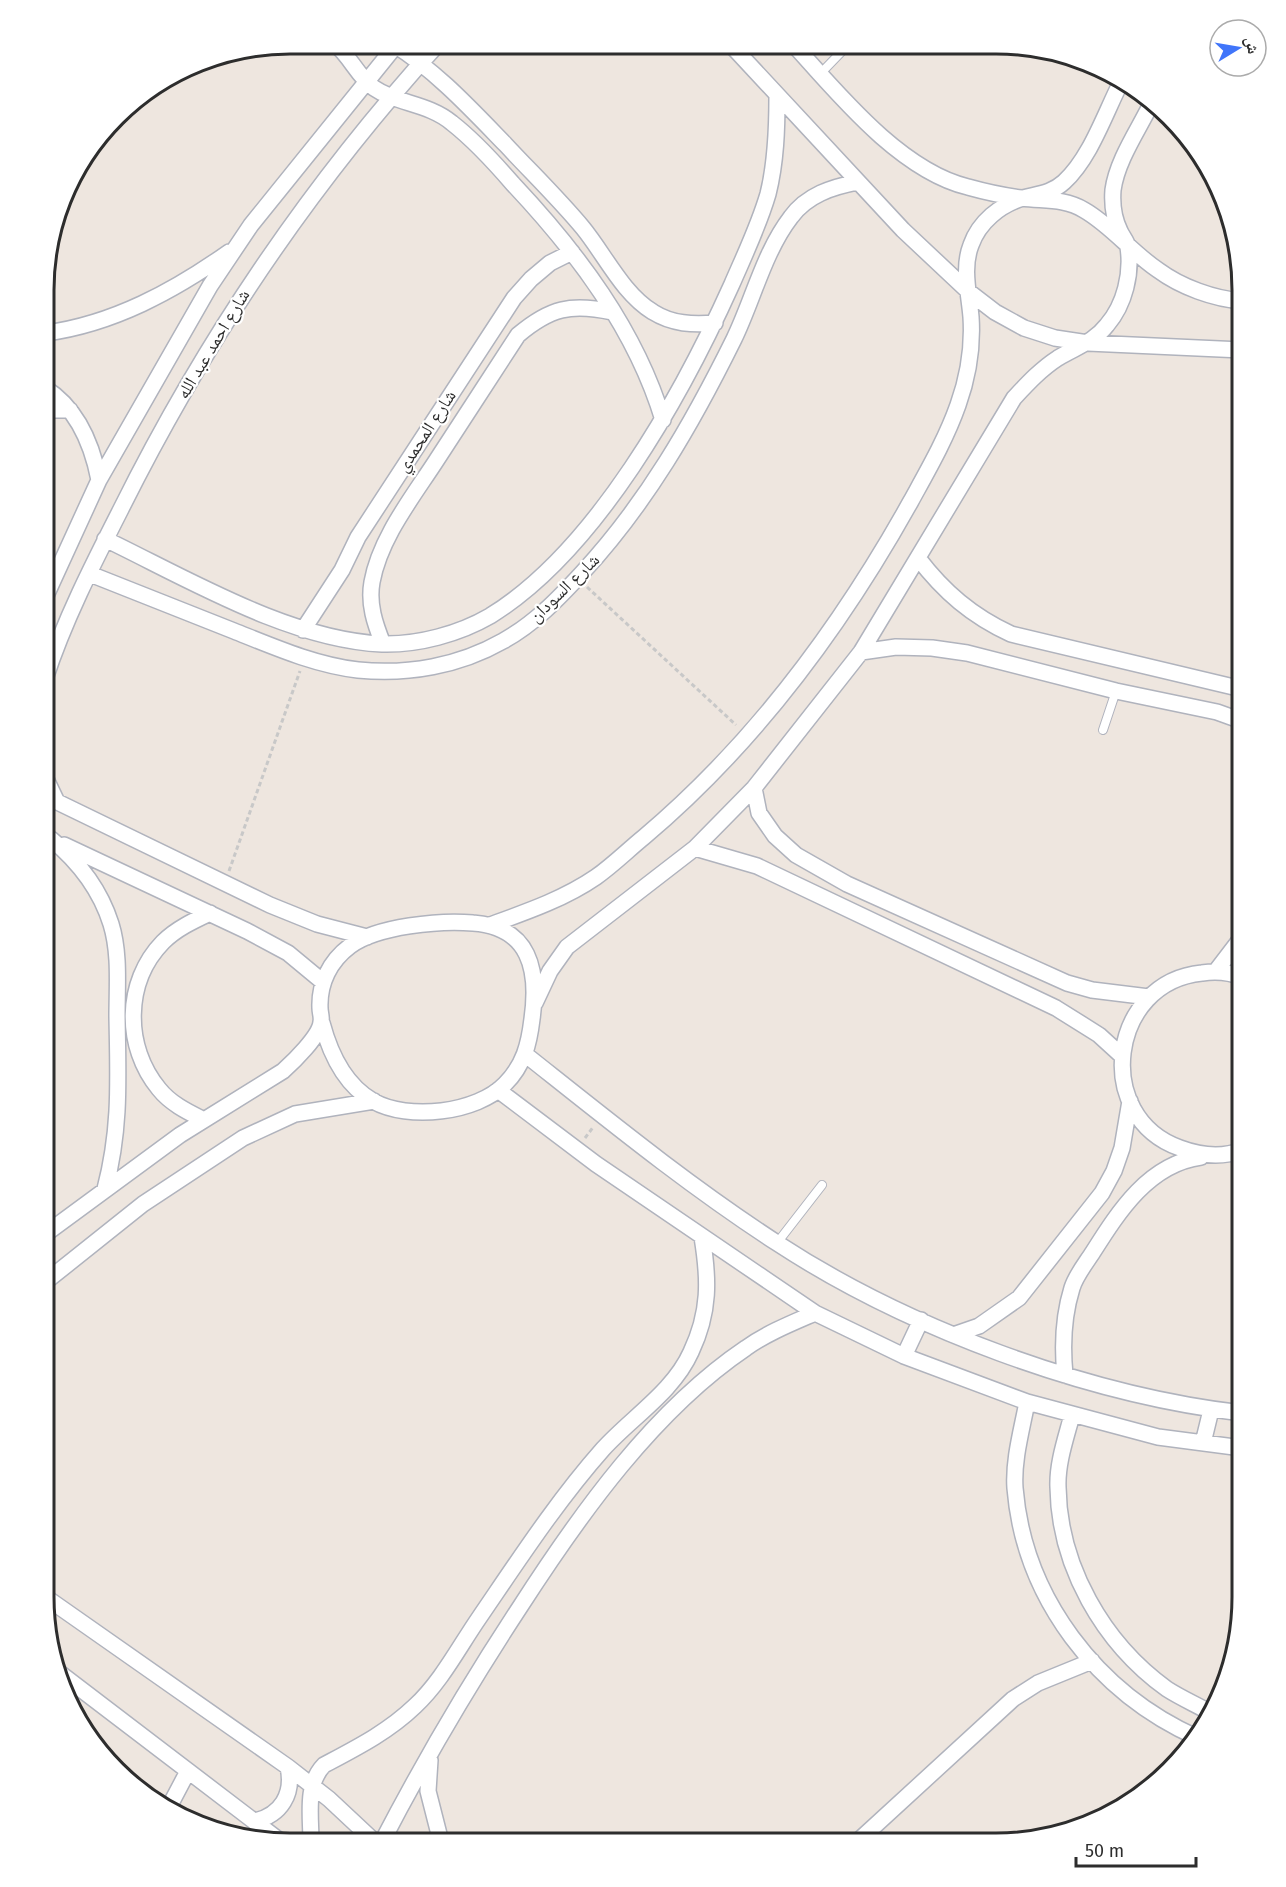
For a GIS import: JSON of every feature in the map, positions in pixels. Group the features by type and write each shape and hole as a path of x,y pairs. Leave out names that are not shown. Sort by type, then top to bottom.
{"street":[{"path":"347,54 366,82 391,95 435,111 462,131 525,196 572,252 612,312 643,363 663,420"},
{"name":"شارع احمد عبد الله","path":"54,578 99,480 210,286 236,247 387,54"},
{"path":"408,54 456,93 548,189 581,226 636,298 653,312 672,321 693,325 715,323"},
{"name":"شارع احمد عبد الله","path":"54,658 105,539 180,398 239,299 391,95 429,54"},
{"path":"739,54 858,182 969,292 995,312 1024,328 1055,338 1088,344 1232,350"},
{"path":"802,54 870,127 927,169 965,187 1023,198 1052,199 1081,208 1106,224 1158,271 1193,289 1232,299"},
{"path":"489,925 563,896 597,876 670,814 746,735 830,632 894,532 937,454 958,406 967,376 971,348 966,268 971,244 979,231 1001,208 1023,198 1042,195 1060,185 1075,171 1118,88"},
{"name":"شارع السودان","path":"105,539 303,630 341,639 383,644 420,641 455,632 488,617 519,596 546,572 594,519 663,420 715,323 760,222 768,191 777,129 777,97"},
{"path":"535,1003 550,971 567,947 695,848 754,788 861,652 1014,398 1035,375 1060,357 1088,344 1108,324 1122,301 1128,274 1128,245 1116,219 1113,191 1117,173 1148,109"},
{"name":"شارع السودان","path":"90,573 305,658 356,669 394,672 432,667 469,657 504,640 536,618 615,536 683,437 735,337 778,237 792,215 810,198 833,187 858,182"},
{"path":"54,331 103,319 150,301 195,276 236,247"},
{"name":"شارع المحمدي","path":"303,630 342,570 358,537 504,312 531,279 550,263 572,252"},
{"name":"شارع المحمدي","path":"383,644 375,625 371,604 376,564 413,495 518,335 538,319 561,309 587,306 612,312"},
{"path":"54,396 70,410 84,431 94,455 99,480"},
{"path":"54,410 70,410"},
{"path":"918,558 950,595 969,611 1011,634 1232,687"},
{"path":"861,652 896,647 932,648 967,653 1232,717"},
{"path":"754,788 759,813 775,836 796,855 847,884 1067,983 1092,990 1149,997"},
{"path":"54,799 289,913 367,937"},
{"path":"54,840 210,913 288,953 323,982"},
{"path":"54,842 72,856 88,877 111,925 116,952 119,1110 115,1150 105,1190"},
{"path":"695,848 757,866 1056,1008 1099,1035 1122,1056"},
{"path":"204,1120 180,1108 160,1090 149,1075 135,1042 132,1016 136,989 147,964 163,942 184,926 210,913"},
{"path":"437,924 489,925 507,932 520,943 530,959 534,976 535,1003 526,1055 513,1076 498,1090 472,1104 448,1110 423,1112 398,1109 374,1101 358,1089 340,1067 327,1042 322,1023 320,995 323,982 340,954 367,937 385,931 437,924"},
{"path":"1215,971 1232,950"},
{"path":"1214,1155 1193,1153 1173,1146 1155,1134 1140,1119 1130,1101 1123,1079 1122,1056 1130,1024 1149,997 1169,982 1191,974 1215,971 1232,975"},
{"path":"54,1228 204,1120 283,1071 297,1058 322,1023"},
{"path":"526,1055 602,1115 777,1243 841,1281 921,1320 1065,1375 1113,1389 1211,1410 1232,1412"},
{"path":"498,1090 577,1150 815,1314 904,1356 1027,1402 1158,1437 1232,1447"},
{"path":"54,1275 143,1204 243,1138 295,1114 374,1101"},
{"path":"956,1334 979,1326 1000,1314 1019,1298 1102,1193 1114,1171 1122,1148 1130,1101"},
{"path":"1065,1375 1064,1329 1073,1284 1105,1233 1141,1187 1162,1171 1185,1159 1232,1152"},
{"path":"311,1833 312,1786 317,1772 324,1765 388,1729 416,1705 440,1676 527,1547 603,1450 669,1387 691,1353 704,1316 708,1276 702,1237"},
{"path":"387,1833 467,1688 549,1562 617,1471 651,1432 717,1370 747,1347 780,1328 815,1314"},
{"path":"904,1356 921,1320"},
{"path":"1027,1402 1015,1485 1021,1531 1035,1575 1052,1611 1092,1661 1118,1688 1170,1726 1188,1734"},
{"path":"1203,1443 1211,1410"},
{"path":"1072,1415 1060,1467 1059,1514 1070,1560 1085,1596 1121,1647 1167,1689 1204,1709"},
{"path":"54,1603 288,1767 365,1833"},
{"path":"867,1833 1013,1699 1038,1683 1092,1661"},
{"path":"69,1680 268,1832"},
{"path":"436,1744 428,1768 428,1791 439,1833"},
{"path":"255,1821 272,1815 284,1802 290,1785 288,1767"},
{"path":"172,1801 188,1770"}],"lane":[{"path":"820,74 839,54"},
{"path":"1103,730 1116,691"},
{"path":"777,1243 822,1185"}],"path":[{"path":"577,578 746,735"},
{"path":"225,882 305,658"},
{"path":"577,1150 602,1115"}]}
